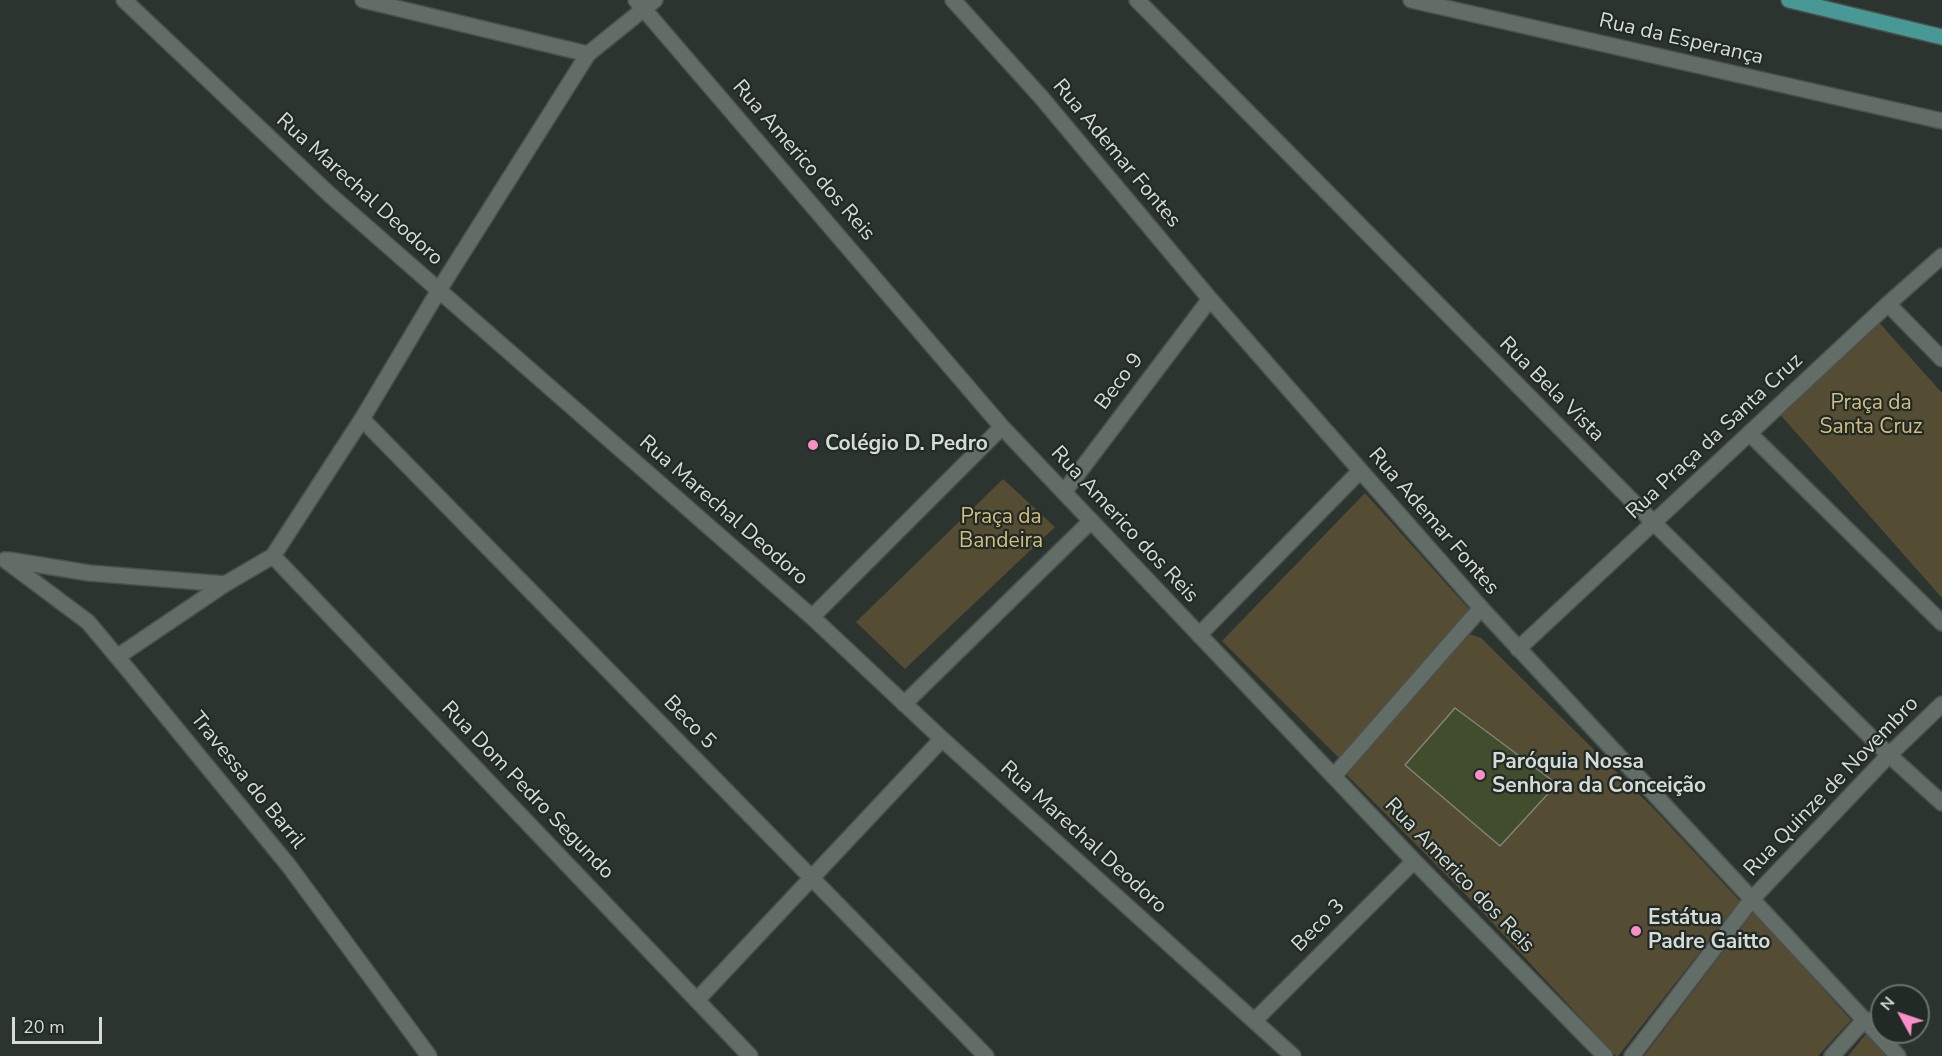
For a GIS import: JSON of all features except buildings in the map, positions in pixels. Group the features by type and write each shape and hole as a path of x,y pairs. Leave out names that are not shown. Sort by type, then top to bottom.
{"main road":[{"path":"1789,0 1942,37"}],"street":[{"name":"Rua Marechal Deodoro","path":"124,0 329,194 812,617 942,739 1293,1056"},
{"path":"363,0 588,54"},
{"name":"Rua Ademar Fontes","path":"953,0 1041,98 1210,299 1481,608 1899,1056"},
{"name":"Rua Bela Vista","path":"1137,0 1654,523 1889,755 1942,803"},
{"name":"Rua da Esperança","path":"1411,0 1942,121"},
{"path":"117,657 225,584 273,556 363,419 439,290 588,54 645,3"},
{"name":"Rua Americo dos Reis","path":"645,3 1002,427 1414,861 1605,1056"},
{"name":"Rua Praça da Santa Cruz","path":"1518,649 1942,256"},
{"name":"Beco 9","path":"1064,492 1210,299"},
{"path":"1888,304 1942,359"},
{"name":"Beco 5","path":"363,419 986,1056"},
{"path":"812,617 1002,427"},
{"path":"1750,434 1942,623"},
{"path":"1199,635 1360,471"},
{"path":"904,704 1091,521"},
{"name":"Rua Dom Pedro Segundo","path":"273,556 750,1056"},
{"path":"2,559 88,573 225,584"},
{"name":"Travessa do Barril","path":"2,559 87,622 289,866 429,1056"},
{"path":"1334,776 1481,608"},
{"name":"Rua Quinze de Novembro","path":"1632,1056 1752,899 1889,755 1942,704"},
{"path":"697,1000 942,739"},
{"name":"Beco 3","path":"1254,1021 1414,861"},
{"path":"1832,1056 1865,1019"}],"green space":[{"name":"Praça da Santa Cruz","path":"1876,319 1942,393 1942,598 1777,411"},
{"name":"Praça da Bandeira","path":"1003,479 1055,527 905,669 856,622"},
{"path":"1365,493 1469,609 1341,760 1222,641"},
{"path":"1470,634 1481,638 1657,812 1740,901 1618,1056 1475,904 1346,774"},
{"path":"1754,911 1851,1020 1818,1056 1644,1056"},
{"path":"1867,1034 1870,1037 1870,1044 1876,1044 1886,1056 1848,1056"}],"place":[{"name":"Colégio D. Pedro","path":"813,445"},
{"name":"Paróquia Nossa Senhora da Conceição","path":"1480,775"},
{"name":"Estátua Padre Gaitto","path":"1636,931"}]}
